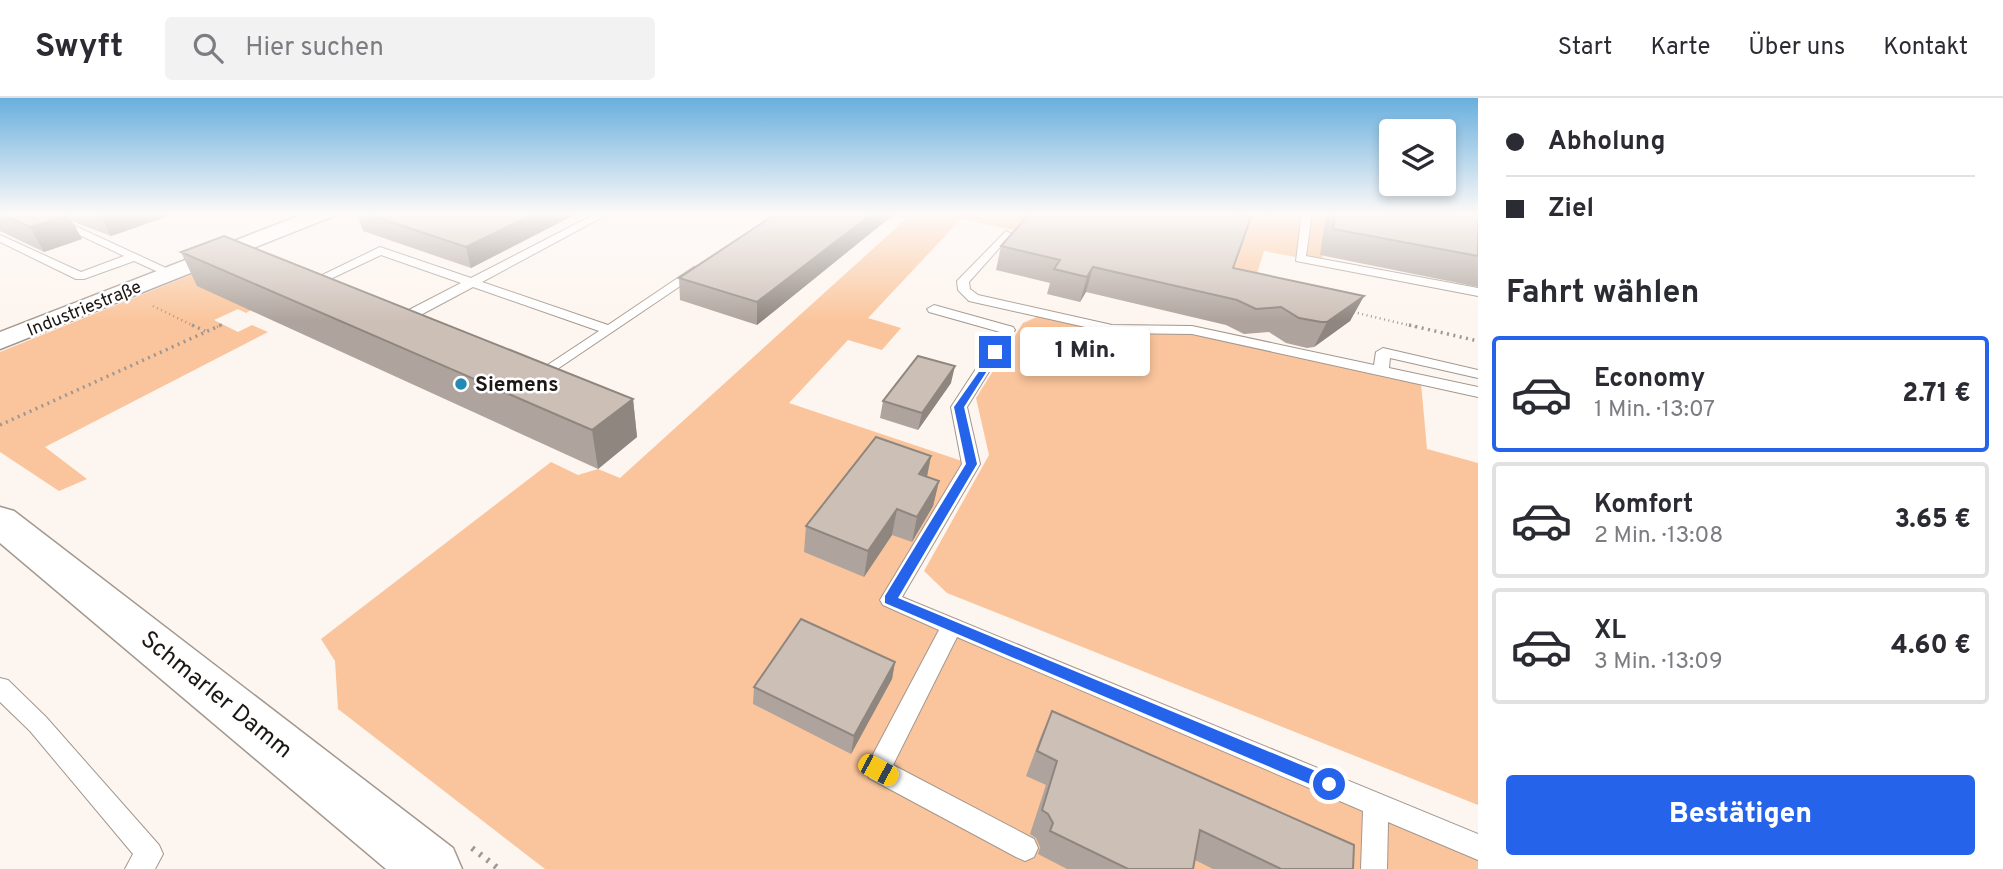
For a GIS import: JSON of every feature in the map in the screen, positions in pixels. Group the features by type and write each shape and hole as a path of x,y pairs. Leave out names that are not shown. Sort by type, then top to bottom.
{"street":[{"name":"Industriestraße","path":"0,341 171,273 247,249"},
{"name":"Schmarler Damm","path":"0,521 432,869"}],"lane":[{"path":"23,249 80,276 134,257"},
{"path":"116,249 171,273"},
{"path":"408,315 537,249"},
{"path":"992,249 963,281 964,290 974,298 1112,329 1192,330 1478,392"},
{"path":"1301,249 1300,258 1478,292"},
{"path":"321,280 380,251 609,330"},
{"path":"522,361 547,372 706,265"},
{"path":"934,309 1008,330 959,407 971,464 890,600 1478,847"},
{"path":"1381,369 1383,352 1478,374"},
{"path":"952,626 878,770 1025,848"},
{"path":"0,687 37,724 150,855 138,869"},
{"path":"1374,869 1376,804"}],"path":[{"path":"123,292 205,332"},
{"path":"1337,309 1478,341"},
{"path":"0,425 223,324"}],"shaded area":[{"path":"873,249 933,249 868,318 901,328 882,350 848,340 789,403 971,464 890,599 1478,847 1478,869 545,869 338,709 335,661 321,639 551,462 578,475 598,469 620,478"},
{"path":"1098,249 1323,249 1322,262 1264,251 1254,283"},
{"path":"245,253 251,310 246,313 238,309 214,320 238,332 252,325 268,332 45,447 87,479 59,491 0,452 0,352"},
{"path":"1039,316 1111,333 1189,332 1421,383 1427,449 1478,463 1478,805 947,593 924,571 989,455 976,398 1023,323"}],"building":[{"path":"189,249 257,249 633,399 592,430 181,252"},
{"path":"723,249 826,249 757,302 679,278"},
{"path":"1014,249 1240,249 1233,268 1364,296 1327,322 1321,322 1299,318 1281,307 1256,309 1237,300 1093,267 1087,277 1054,269 1060,260"},
{"path":"1440,249 1478,249 1478,256"},
{"path":"918,356 955,366 922,413 883,401"},
{"path":"876,437 931,456 919,474 939,481 917,517 897,509 868,551 806,526"},
{"path":"801,619 895,662 854,736 754,687"},
{"path":"1052,711 1354,845 1353,869 1281,869 1200,830 1193,869 1128,869 1050,831 1053,823 1042,810 1057,761 1037,751"}],"place":[{"name":"Siemens","path":"461,384"}],"route":[{"path":"995,352 959,407 971,464 890,600 1329,784"}]}
